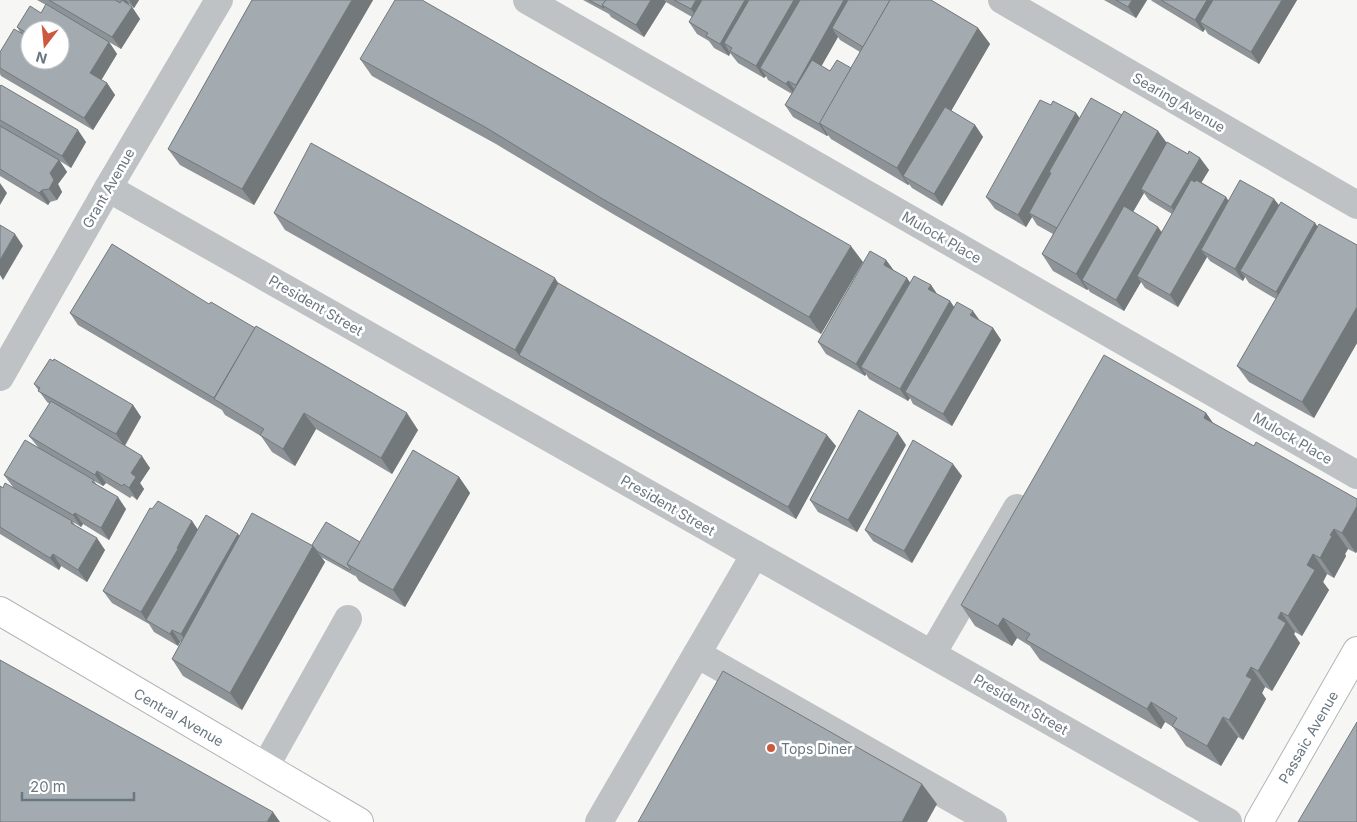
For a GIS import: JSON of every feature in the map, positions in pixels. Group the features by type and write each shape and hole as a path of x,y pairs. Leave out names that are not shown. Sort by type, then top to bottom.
{"main road":[{"name":"Central Avenue","path":"0,611 359,822"},
{"name":"Passaic Avenue","path":"1259,822 1353,669"}],"street":[{"name":"Grant Avenue","path":"0,377 108,188 219,0"},
{"name":"Mulock Place","path":"527,0 1357,475"},
{"name":"Searing Avenue","path":"1002,0 1357,205"},
{"name":"President Street","path":"108,188 1228,822"},
{"path":"932,654 1030,486"},
{"path":"599,822 755,554"},
{"path":"265,767 348,619"},
{"path":"697,654 993,822"}],"building":[{"path":"49,0 115,0 120,3 122,0 132,7 112,37"},
{"path":"252,0 352,0 242,189 168,149"},
{"path":"395,0 422,0 851,246 809,317 601,198 485,127 360,59"},
{"path":"589,0 606,0 602,5 604,8"},
{"path":"606,0 651,0 636,25 602,5"},
{"path":"674,0 696,0 691,9"},
{"path":"702,0 745,0 720,44 706,36 708,33 689,22"},
{"path":"749,0 794,0 756,66 730,51 732,48 724,43"},
{"path":"800,0 844,0 796,85 788,81 786,84 760,68"},
{"path":"848,0 890,0 863,47 832,28"},
{"path":"890,0 931,0 978,28 897,168 819,123"},
{"path":"1116,0 1132,0 1128,7"},
{"path":"1161,0 1207,0 1195,20"},
{"path":"1213,0 1282,0 1251,52 1200,22"},
{"path":"46,4 109,42 90,73 107,83 84,118 0,68 0,52 14,29 20,32 20,70 70,70 70,20 21,20 30,6 41,13"},
{"path":"812,60 830,71 837,60 851,68 819,124 785,105"},
{"path":"1,85 78,130 62,156 0,120"},
{"path":"1091,98 1122,115 1057,228 1029,213 1051,173 1049,172"},
{"path":"1040,100 1051,105 1053,101 1076,113 1018,215 986,197"},
{"path":"945,107 975,125 934,194 903,176"},
{"path":"1124,111 1158,131 1076,274 1042,254"},
{"path":"0,126 59,160 50,173 54,180 49,189 42,190 39,193 0,169"},
{"path":"1167,142 1188,154 1189,151 1200,158 1171,207 1141,189"},
{"path":"311,143 555,278 515,350 274,213"},
{"path":"1191,180 1195,182 1196,180 1226,197 1170,295 1137,276"},
{"path":"1240,180 1274,199 1235,269 1201,250"},
{"path":"1281,202 1315,223 1276,292 1240,271"},
{"path":"1124,206 1158,227 1116,300 1082,280"},
{"path":"1319,224 1357,245 1357,307 1302,402 1237,366"},
{"path":"0,225 15,234 0,260"},
{"path":"112,244 209,304 211,302 255,328 214,398 70,313"},
{"path":"870,251 886,260 884,265 907,278 856,364 818,342"},
{"path":"914,276 931,285 928,289 950,301 900,389 861,367"},
{"path":"558,283 827,435 788,507 519,355"},
{"path":"957,302 973,311 970,315 993,328 943,414 905,392"},
{"path":"256,326 407,413 381,458 304,413 283,449 260,435 264,429 214,399"},
{"path":"1104,355 1206,413 1204,418 1254,446 1256,442 1357,499 1357,506 1342,533 1334,529 1320,558 1313,554 1307,565 1315,570 1288,616 1281,612 1278,618 1286,623 1258,671 1251,667 1246,676 1252,679 1229,720 1223,717 1207,746 1172,726 1177,718 1151,702 1147,709 1026,640 1030,634 1003,618 998,626 961,605"},
{"path":"50,359 53,361 54,359 133,405 116,434 38,391 40,388 34,384"},
{"path":"51,401 142,456 131,473 136,477 129,488 124,484 122,486 97,471 95,475 29,436"},
{"path":"859,410 898,433 848,520 810,500"},
{"path":"25,440 94,480 92,482 118,497 101,528 75,513 73,515 4,475"},
{"path":"913,440 953,464 904,551 865,530"},
{"path":"413,450 459,477 393,590 347,564"},
{"path":"5,483 72,521 71,523 97,538 78,570 53,554 50,558 0,527 0,486 3,488"},
{"path":"158,501 192,521 141,612 103,591 150,508 152,509"},
{"path":"252,513 313,546 230,693 172,659"},
{"path":"206,515 238,534 181,634 172,630 170,634 146,620"},
{"path":"326,522 360,542 347,564 350,570 317,551 312,545"},
{"path":"0,660 273,812 267,822 0,822"},
{"name":"Tops Diner","path":"723,671 922,784 902,822 638,822"},
{"path":"1357,722 1357,822 1298,822"}],"place":[{"name":"Tops Diner","path":"771,748"}]}
